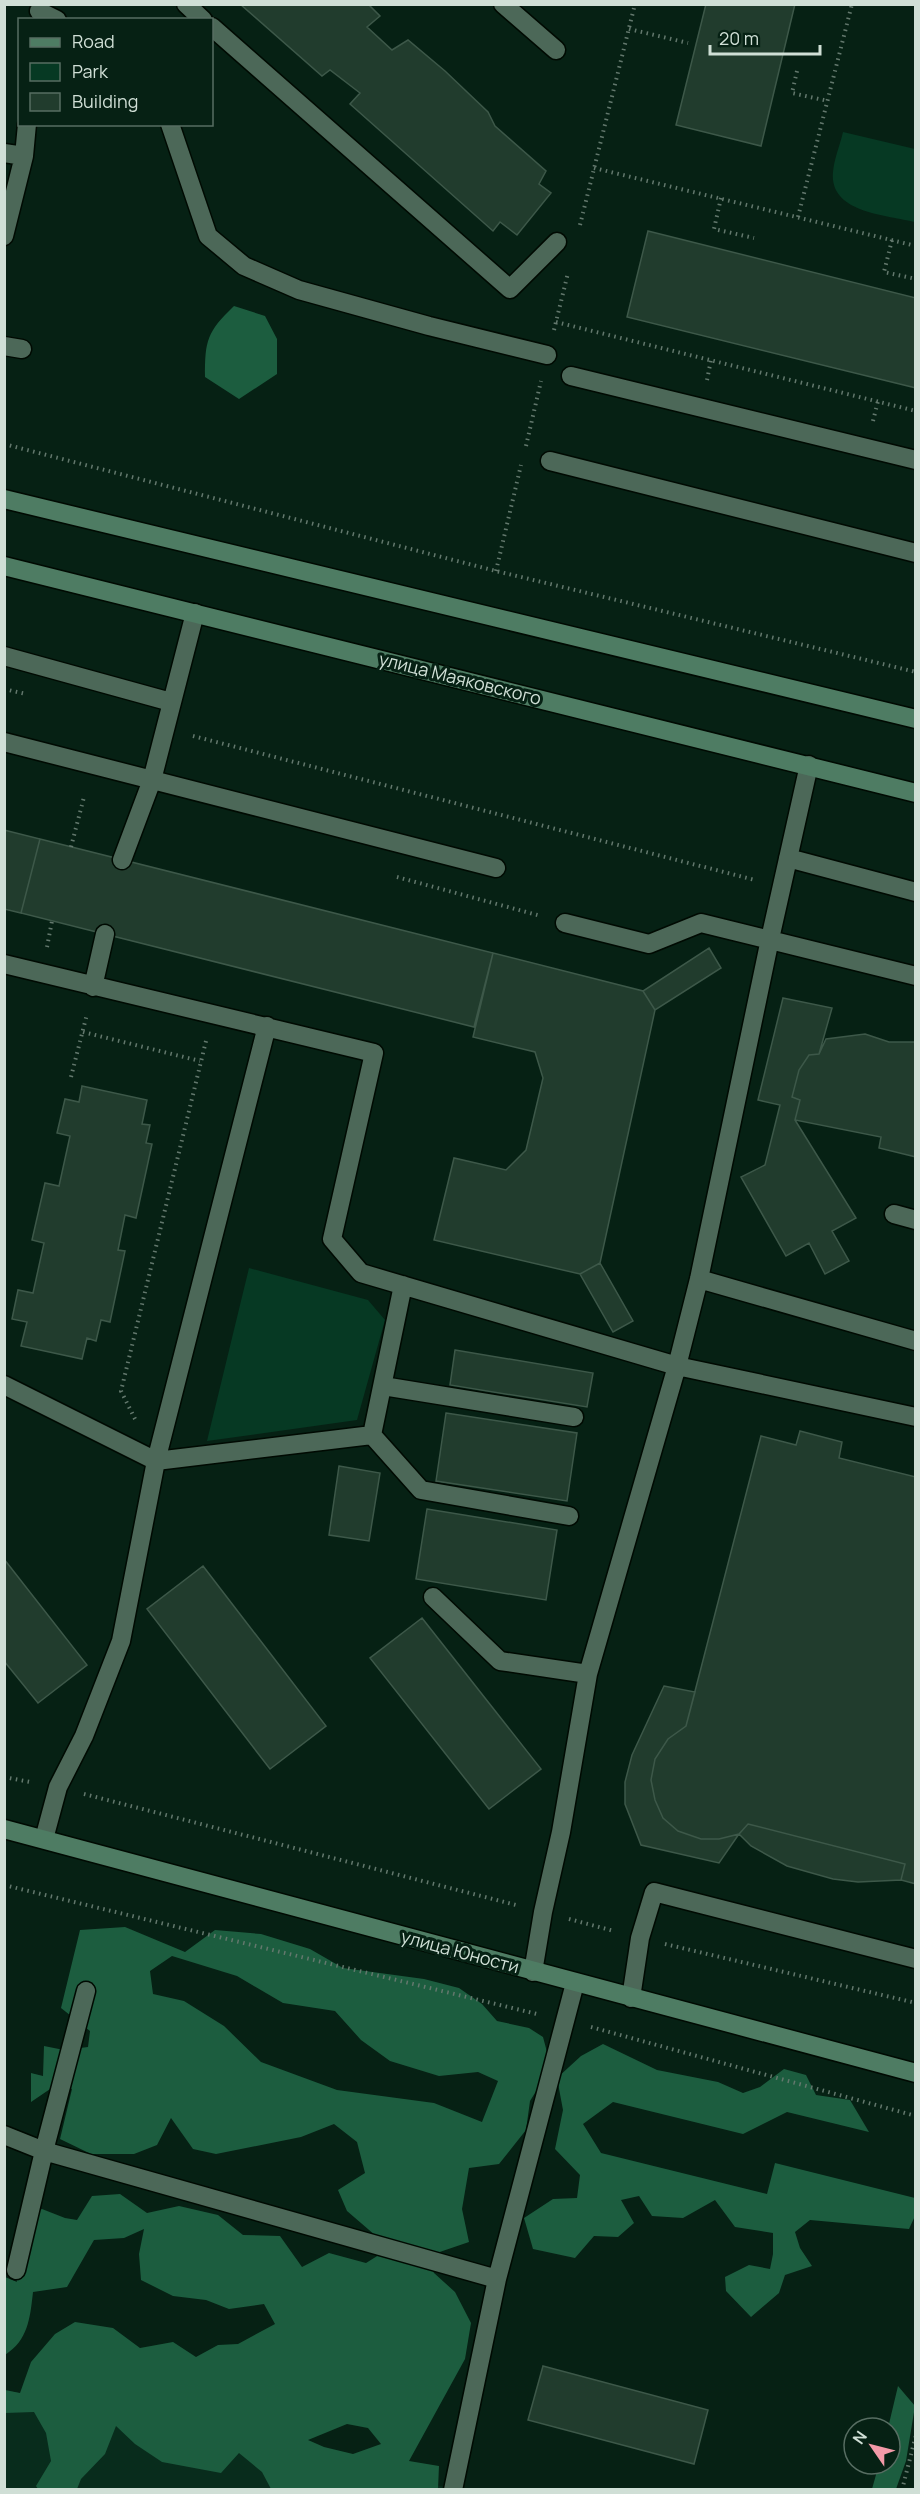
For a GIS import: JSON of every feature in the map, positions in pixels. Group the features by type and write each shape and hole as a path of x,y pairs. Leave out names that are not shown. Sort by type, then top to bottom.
{"main road":[{"path":"4,499 915,719"},
{"name":"улица Маяковского","path":"4,566 915,793"},
{"name":"улица Юности","path":"4,1829 915,2073"}],"lane":[{"path":"186,4 201,18"},
{"path":"502,4 556,50"},
{"path":"213,28 510,289 557,242"},
{"path":"4,236 24,156 27,126"},
{"path":"171,126 208,236 244,266 299,290 429,326 547,355"},
{"path":"4,153 24,156"},
{"path":"571,376 915,460"},
{"path":"550,461 915,553"},
{"path":"122,860 152,780 195,613"},
{"path":"4,656 171,702"},
{"path":"4,742 496,868"},
{"path":"533,1972 543,1912 561,1832 588,1674 699,1279 809,765"},
{"path":"788,858 915,892"},
{"path":"565,923 649,945 701,923 915,976"},
{"path":"93,987 105,934"},
{"path":"4,964 374,1053 332,1239 361,1273 676,1366 915,1417"},
{"path":"44,1839 58,1787 84,1736 121,1641 156,1461 267,1026"},
{"path":"894,1214 915,1220"},
{"path":"699,1279 915,1341"},
{"path":"372,1435 404,1285"},
{"path":"4,1385 156,1461 372,1435"},
{"path":"383,1386 574,1417"},
{"path":"372,1435 421,1490 569,1516"},
{"path":"433,1597 500,1660 588,1674"},
{"path":"631,1998 639,1938 654,1892 915,1959"},
{"path":"453,2490 497,2279 575,1983"},
{"path":"16,2270 44,2151 86,1992"},
{"path":"4,2135 44,2151 497,2279"}],"path":[{"path":"578,234 635,4"},
{"path":"798,217 852,4"},
{"path":"629,29 688,43"},
{"path":"797,71 792,93 828,101"},
{"path":"594,168 915,246"},
{"path":"721,198 714,230 754,238"},
{"path":"892,240 884,272 915,279"},
{"path":"496,571 569,267"},
{"path":"556,322 915,411"},
{"path":"4,444 496,571 915,672"},
{"path":"4,688 27,694"},
{"path":"165,729 447,799 782,887"},
{"path":"71,847 84,797"},
{"path":"397,877 565,923"},
{"path":"71,1077 93,987"},
{"path":"136,1421 121,1390 200,1061 214,1015"},
{"path":"83,1032 200,1061"},
{"path":"4,1777 58,1787 639,1938 915,2003"},
{"path":"4,1885 565,2020 915,2116"},
{"path":"902,2490 915,2435"}],"shaded area":[{"path":"234,306 265,316 277,339 277,374 239,399 205,377 209,337"},
{"path":"125,1927 185,1952 215,1930 261,1934 310,1949 343,1968 424,1979 459,1988 482,2004 497,2021 529,2028 543,2037 551,2067 530,2101 526,2130 499,2164 469,2168 462,2209 469,2242 425,2257 434,2273 455,2292 471,2323 465,2359 409,2461 439,2466 438,2489 271,2489 262,2472 239,2453 221,2473 162,2462 135,2444 116,2426 105,2454 81,2479 77,2489 38,2489 36,2486 51,2461 46,2433 34,2412 5,2413 5,2390 20,2393 31,2362 55,2334 75,2322 113,2328 140,2348 173,2342 196,2357 218,2345 238,2344 275,2324 264,2304 229,2309 206,2300 173,2296 141,2280 139,2254 144,2229 124,2238 94,2240 67,2287 33,2292 29,2320 23,2336 19,2343 5,2355 5,2277 17,2282 10,2252 18,2218 42,2209 77,2220 92,2196 120,2194 147,2213 179,2206 218,2215 243,2235 280,2236 302,2267 329,2253 366,2263 390,2248 347,2211 338,2190 365,2173 357,2142 334,2124 301,2137 216,2154 193,2149 171,2118 157,2145 134,2154 91,2154 60,2139 72,2089 56,2085 31,2102 31,2073 43,2076 44,2046 64,2050 88,2047 90,2031 61,2008 80,1930","holes":["172,1956 237,1976 283,2003 335,2011 361,2040 390,2061 439,2076 478,2072 498,2081 482,2122 434,2103 337,2090 261,2062 224,2026 184,2001 153,1994 150,1971","347,2424 368,2428 381,2444 353,2454 324,2447 308,2440"]},
{"path":"603,2044 657,2070 718,2082 743,2093 760,2087 784,2069 806,2075 816,2095 850,2100 869,2132 787,2112 743,2134 613,2102 583,2124 601,2153 767,2194 775,2163 915,2198 915,2216 909,2229 810,2220 795,2232 800,2248 812,2266 785,2275 779,2293 751,2317 726,2291 725,2277 749,2265 770,2269 773,2233 735,2227 715,2200 683,2218 652,2216 639,2196 621,2200 634,2223 618,2237 594,2236 575,2258 533,2249 524,2218 553,2199 577,2198 580,2175 555,2149 563,2110 557,2078 581,2056"},
{"path":"898,2386 915,2406 902,2472 902,2416 891,2416"},
{"path":"5,2390 94,2409 454,2489 5,2490"},
{"path":"876,2476 901,2476 896,2489 872,2489"}],"green space":[{"path":"843,132 915,149 915,222 862,210 840,196 834,186 833,172"},
{"path":"249,1268 368,1300 385,1320 357,1420 207,1441"}],"building":[{"path":"240,4 368,4 380,16 367,27 392,50 408,40 445,71 488,112 495,126 546,171 539,184 551,193 517,235 500,222 493,231 350,104 360,93 330,70 322,76"},
{"path":"706,4 795,4 761,146 676,125"},
{"path":"648,231 916,298 916,388 627,317"},
{"path":"4,830 40,839 21,913 4,909"},
{"path":"40,839 493,953 474,1027 21,913"},
{"path":"709,948 721,968 655,1010 643,991"},
{"path":"493,953 643,991 655,1010 600,1263 580,1274 434,1240 454,1158 506,1170 526,1150 543,1078 535,1052 473,1037"},
{"path":"783,998 832,1008 819,1054 809,1055 799,1070 792,1097 800,1100 795,1120 856,1218 832,1231 849,1261 825,1274 809,1243 786,1256 741,1177 765,1165 780,1105 758,1100"},
{"path":"865,1034 889,1042 916,1042 916,1157 879,1148 881,1137 795,1120 800,1100 792,1097 799,1070 809,1055 819,1054 826,1039"},
{"path":"82,1086 147,1100 142,1124 150,1125 146,1143 152,1144 136,1218 125,1215 118,1250 125,1251 110,1322 101,1320 96,1341 87,1338 82,1359 21,1346 27,1322 12,1319 18,1290 33,1293 44,1243 32,1240 45,1183 59,1186 70,1136 57,1133 65,1099 79,1102"},
{"path":"600,1263 633,1321 613,1332 580,1274"},
{"path":"455,1350 593,1373 587,1407 450,1385"},
{"path":"446,1413 577,1433 567,1501 436,1481"},
{"path":"800,1431 842,1442 839,1458 916,1477 916,1884 901,1880 905,1864 748,1824 739,1834 719,1839 701,1839 678,1831 663,1818 655,1800 651,1780 655,1759 668,1739 686,1726 761,1436 796,1445"},
{"path":"339,1466 380,1473 369,1541 329,1535"},
{"path":"427,1509 557,1530 546,1600 416,1579"},
{"path":"4,1559 87,1665 38,1703 4,1661"},
{"path":"203,1566 326,1726 270,1769 147,1609"},
{"path":"422,1618 541,1769 489,1809 370,1658"},
{"path":"664,1686 695,1692 686,1726 668,1739 655,1759 651,1780 655,1800 663,1818 678,1831 701,1839 719,1839 739,1834 719,1863 641,1845 625,1804 625,1782 632,1755"},
{"path":"748,1824 905,1864 901,1880 858,1882 833,1879 787,1866 751,1846 739,1834"},
{"path":"543,2366 708,2410 694,2464 528,2420"}]}
